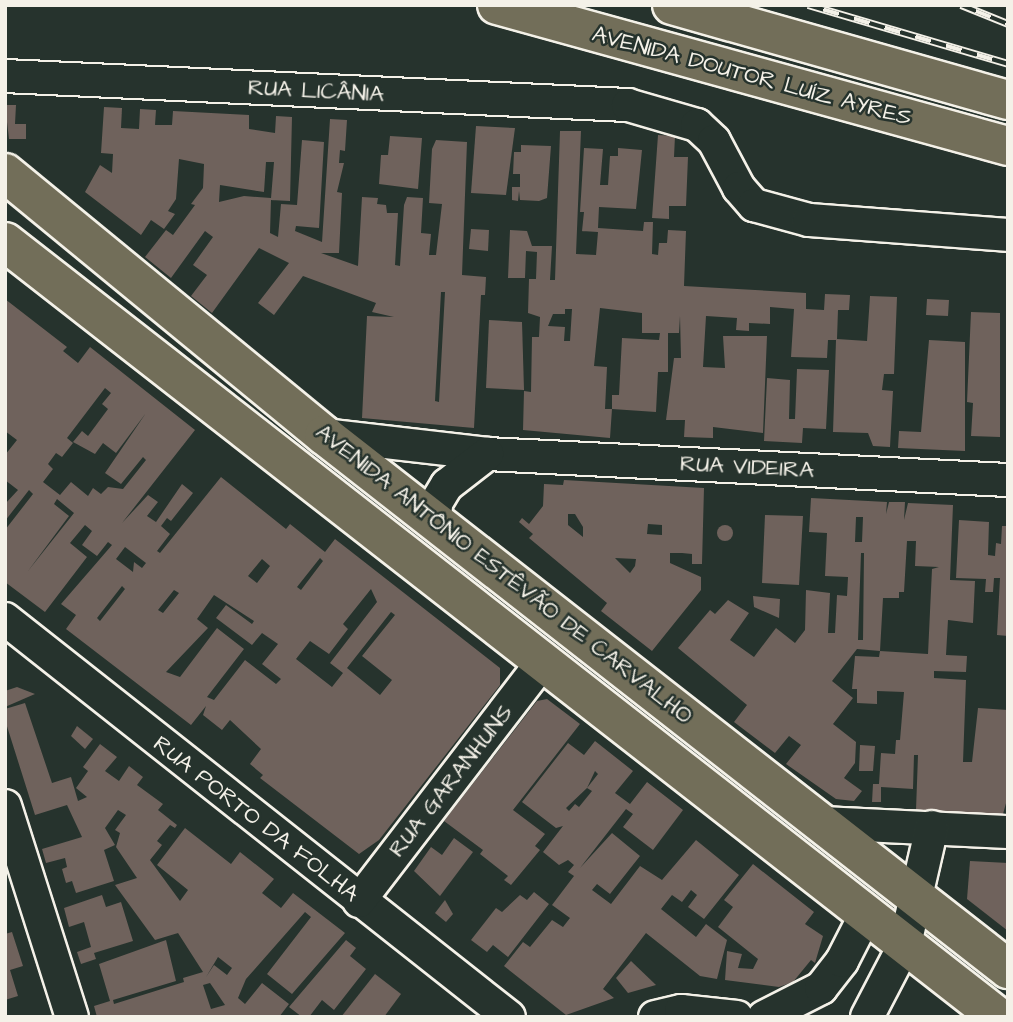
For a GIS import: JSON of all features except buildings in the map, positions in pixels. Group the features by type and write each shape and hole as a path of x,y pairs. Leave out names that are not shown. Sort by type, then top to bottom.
{"main road":[{"name":"AVENIDA DOUTOR LUÍZ AYRES","path":"497,5 1008,146"},
{"name":"AVENIDA DOUTOR LUÍZ AYRES","path":"672,5 1008,100"},
{"name":"AVENIDA ANTÔNIO ESTÊVÃO DE CARVALHO","path":"5,173 324,435 1008,969"},
{"name":"AVENIDA ANTÔNIO ESTÊVÃO DE CARVALHO","path":"5,242 998,1017"}],"street":[{"name":"RUA LICÂNIA","path":"5,76 628,105 697,125 714,141 739,188 754,205 809,220 1008,235"},
{"name":"RUA VIDEIRA","path":"324,435 487,454 1008,480"},
{"path":"435,523 436,503 447,485 487,454"},
{"name":"RUA PORTO DA FOLHA","path":"5,619 509,1017"},
{"path":"5,641 55,659"},
{"name":"RUA GARANHUNS","path":"359,901 543,661"},
{"path":"5,806 72,1017"},
{"path":"823,823 1008,832"},
{"path":"867,1017 905,944 932,827"},
{"path":"764,1017 821,988 842,961 866,914"},
{"path":"655,1017 681,1011 737,1017"}],"railway":[{"path":"808,5 1008,64"},
{"path":"961,5 1008,24"}]}
